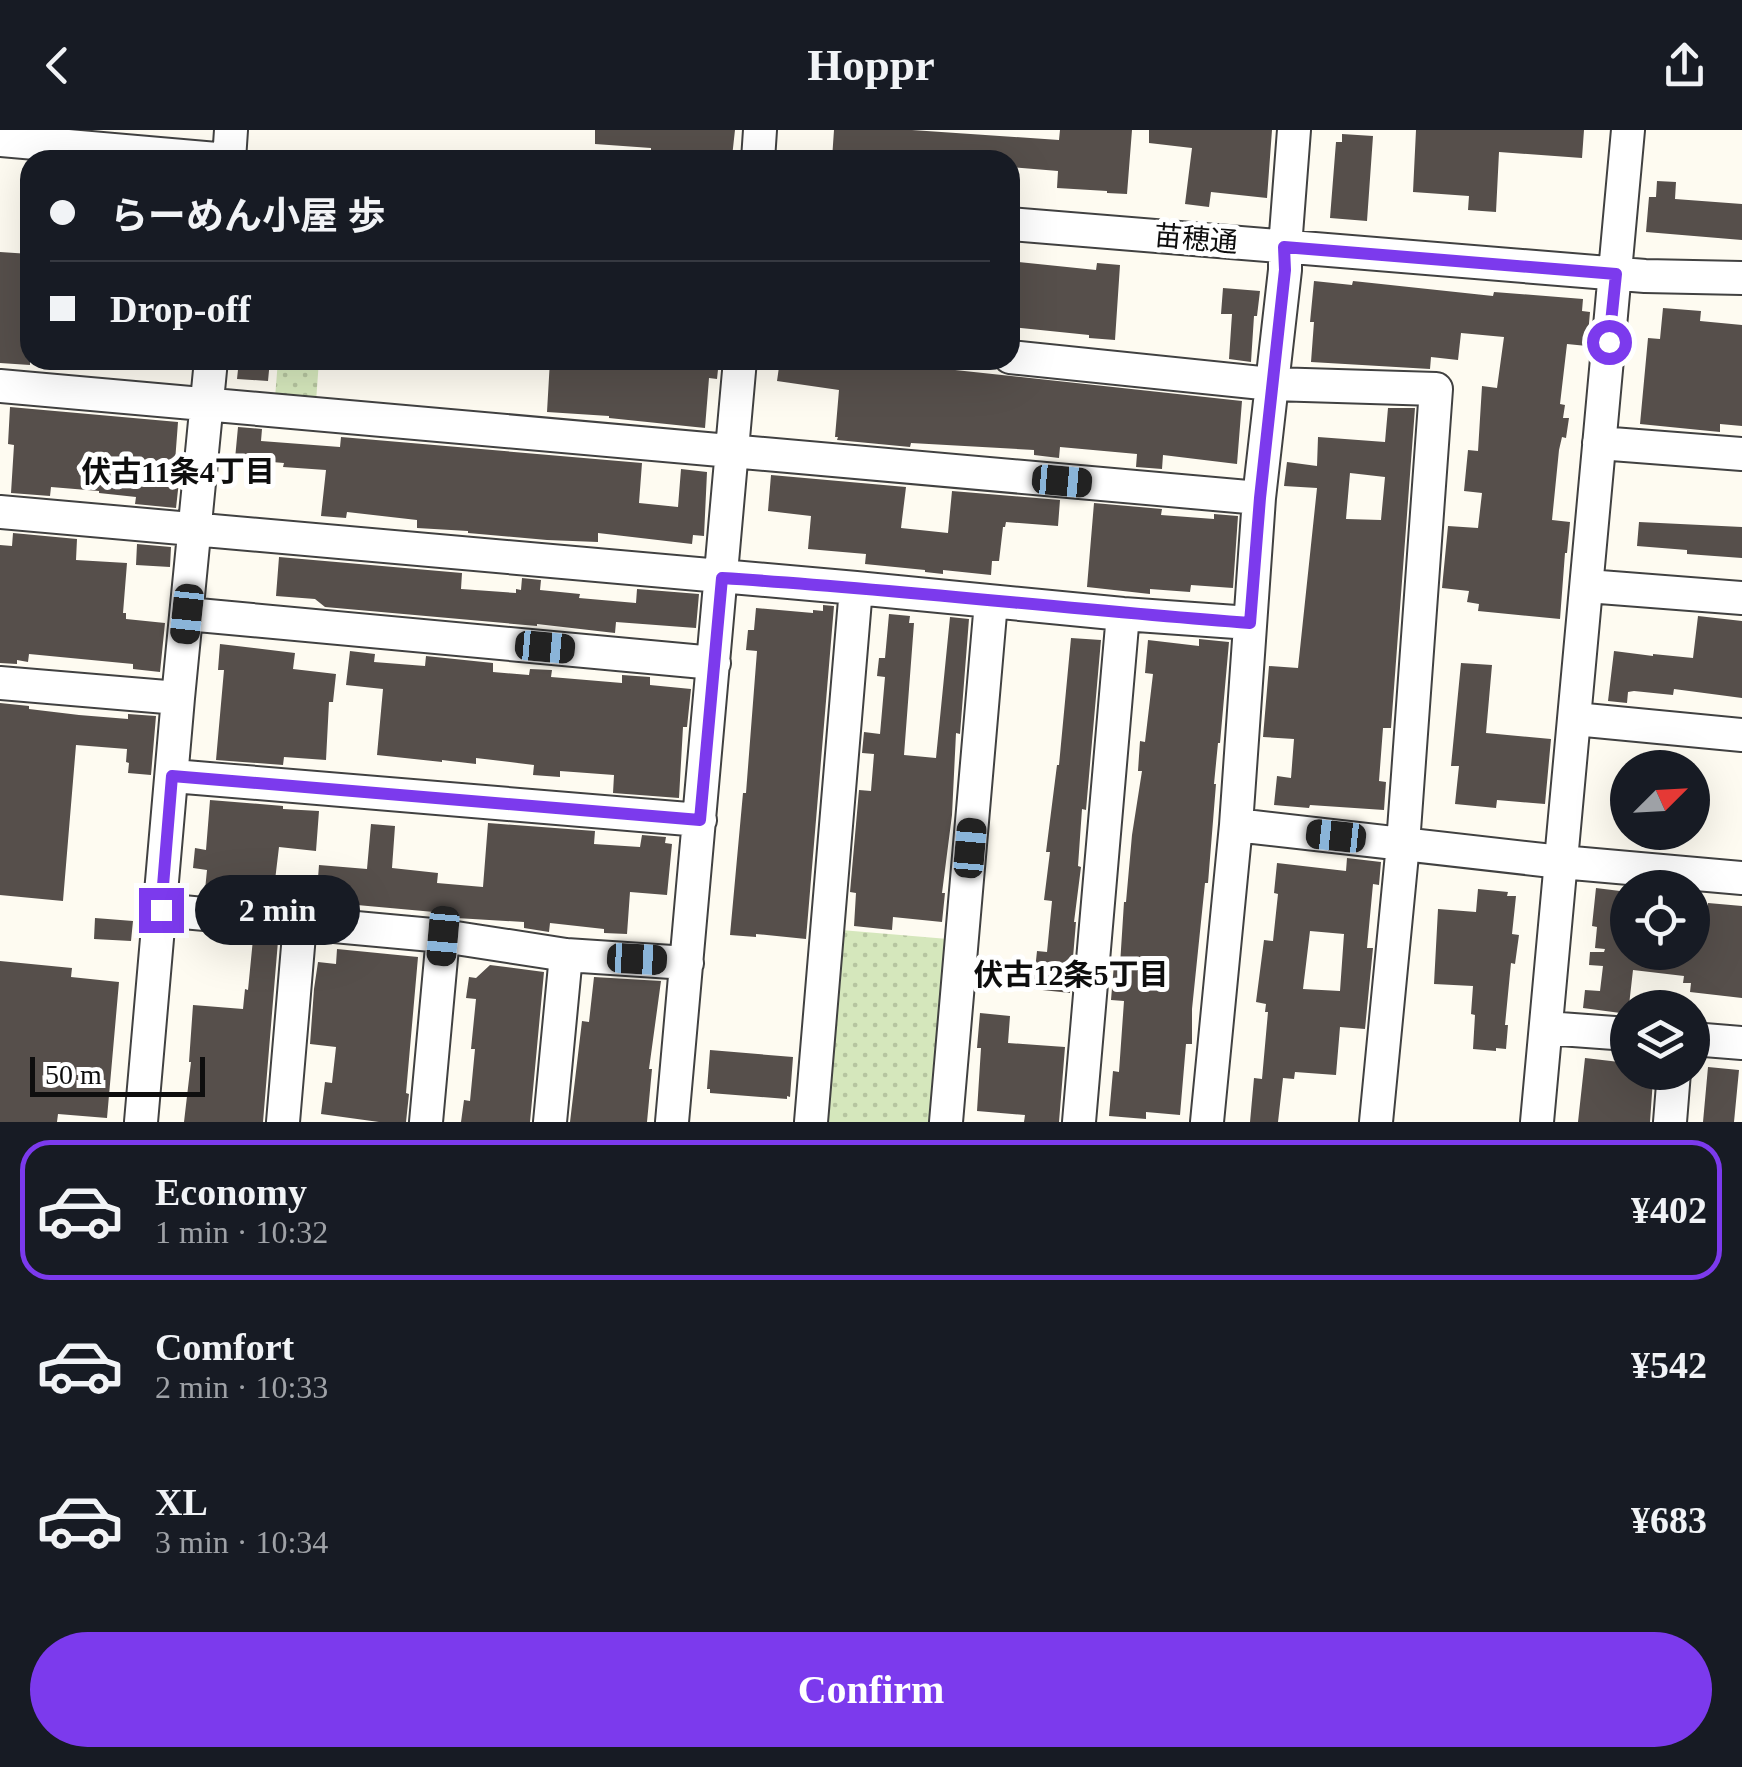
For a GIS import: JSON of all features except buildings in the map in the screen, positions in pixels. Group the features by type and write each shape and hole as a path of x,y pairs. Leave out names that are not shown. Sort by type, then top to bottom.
{"street":[{"path":"1208,1122 1236,825 1260,498 1285,270 1294,130"},
{"path":"1537,1122 1628,130"},
{"path":"0,140 114,150"},
{"name":"苗穂通","path":"1020,225 1616,274 1742,278"},
{"path":"1020,358 1272,384 1436,389 1402,844 1376,1122"},
{"path":"142,1122 210,370"},
{"path":"672,1122 739,370"},
{"path":"0,386 1260,498"},
{"path":"1599,442 1742,454"},
{"path":"0,512 1250,623"},
{"path":"1587,586 1742,598"},
{"path":"811,1122 856,588"},
{"path":"946,1122 991,602"},
{"path":"187,614 714,662"},
{"path":"1079,1122 1124,614"},
{"path":"0,683 178,698"},
{"path":"1575,719 1742,735"},
{"path":"172,776 700,820"},
{"path":"1236,825 1742,878"},
{"path":"161,910 443,936 566,955 687,963"},
{"path":"283,1122 300,923"},
{"path":"426,1122 443,936"},
{"path":"550,1122 566,955"},
{"path":"1546,1028 1610,1033"},
{"path":"1710,1040 1742,1043"},
{"path":"1670,1122 1673,1090"}],"green space":[{"path":"277,370 318,370 316,402 275,398"},
{"path":"841,930 948,939 931,1122 825,1122"}],"district":[{"name":"伏古11条4丁目","path":"178,471"},
{"name":"伏古12条5丁目","path":"1071,974"}],"route":[{"path":"161,910 172,776 700,820 722,578 1250,623 1285,270 1284,247 1616,274 1609,342"}]}
